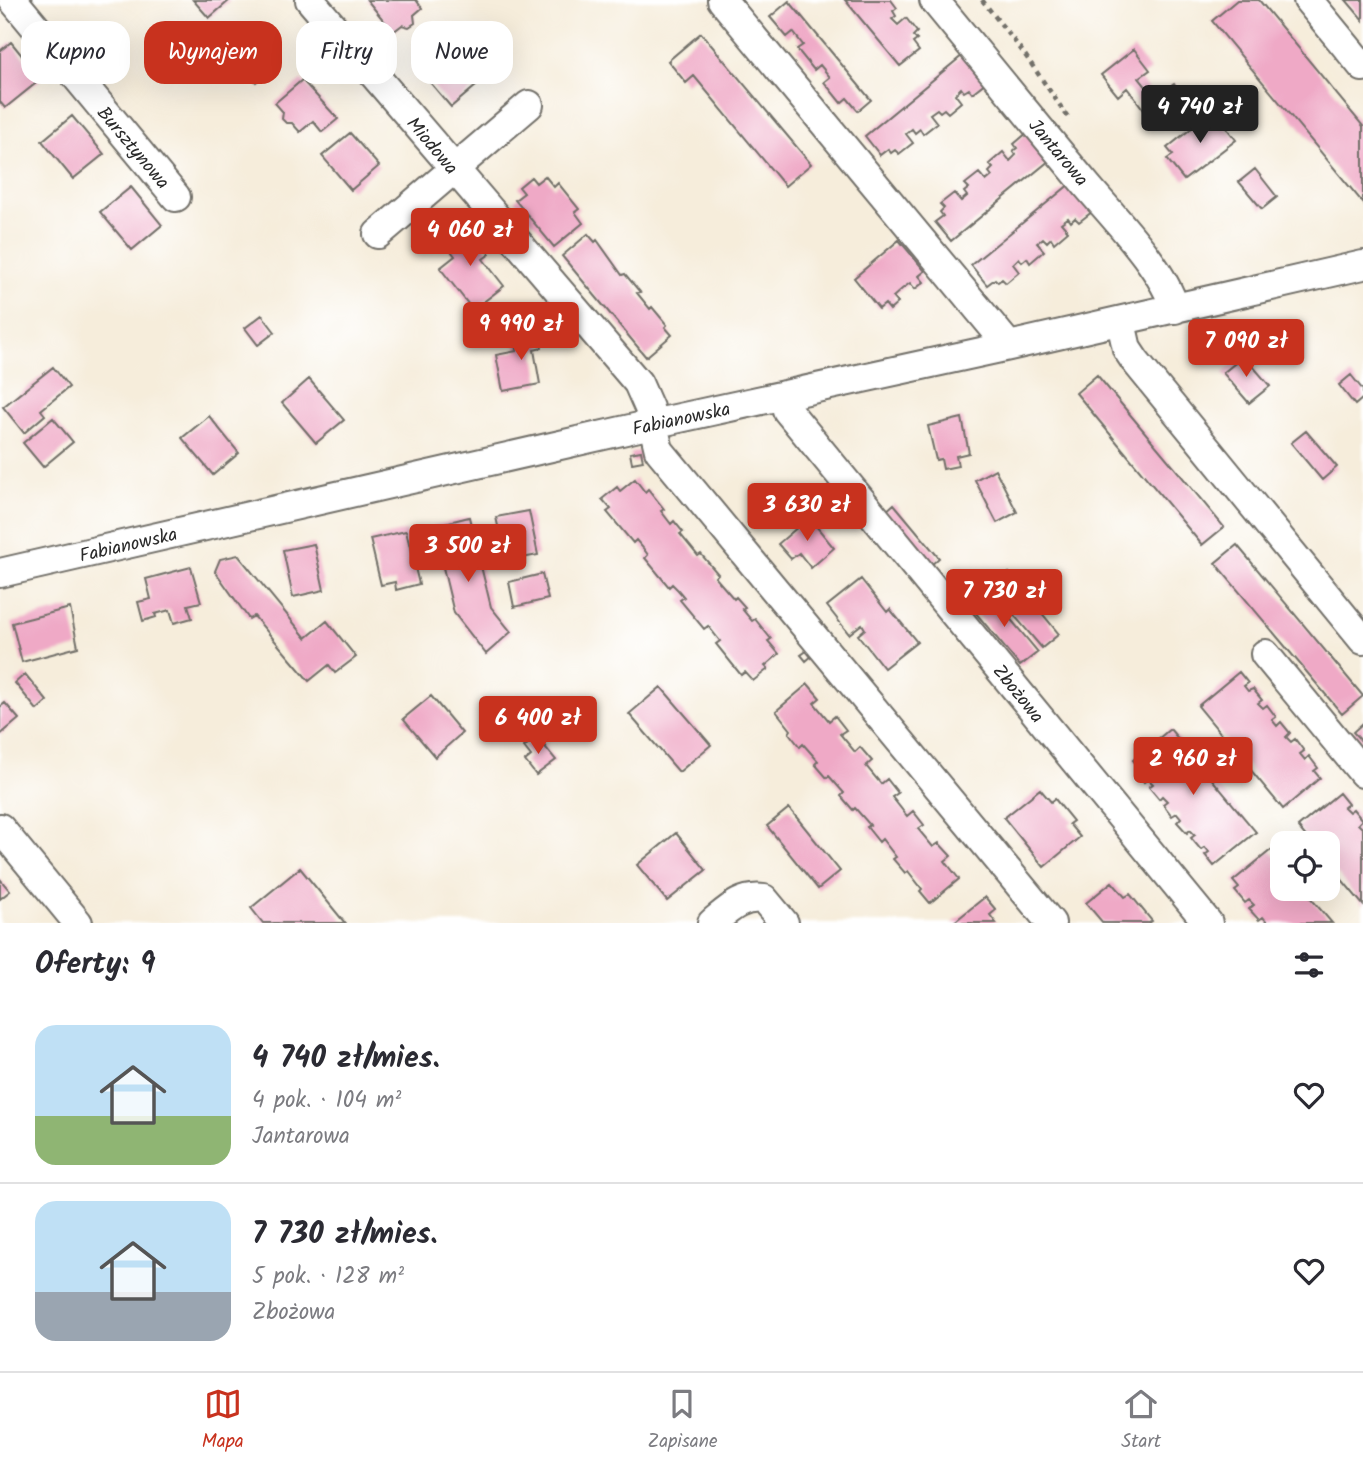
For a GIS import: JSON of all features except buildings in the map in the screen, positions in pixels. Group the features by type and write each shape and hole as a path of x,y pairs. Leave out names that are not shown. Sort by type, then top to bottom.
{"street":[{"name":"Bursztynowa","path":"13,0 176,197"},
{"name":"Miodowa","path":"310,0 638,383 659,450 1051,923"},
{"path":"722,0 1009,346"},
{"name":"Jantarowa","path":"933,0 1163,280 1175,309"},
{"path":"1308,0 1363,67"},
{"path":"378,234 529,106"},
{"name":"Fabianowska","path":"0,573 1363,265"},
{"path":"1121,321 1127,349 1135,361 1363,640"},
{"name":"Zbożowa","path":"783,395 787,410 1208,923"},
{"path":"1265,654 1363,773"},
{"path":"0,828 78,923"},
{"path":"712,923 739,901 752,897 764,899 785,923"}],"path":[{"path":"982,0 1023,52 1075,127"}]}
